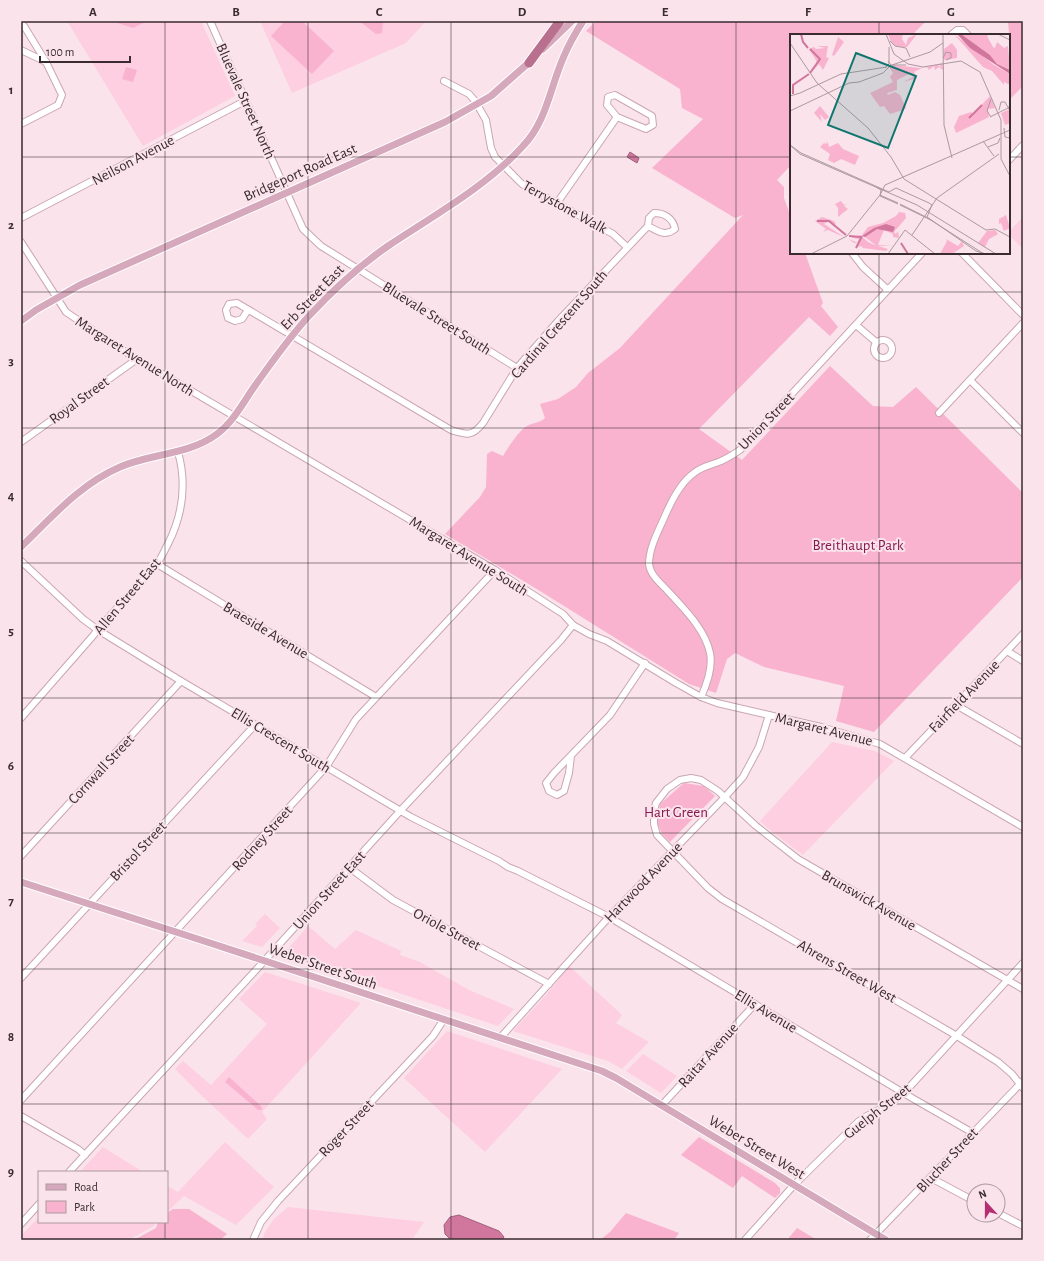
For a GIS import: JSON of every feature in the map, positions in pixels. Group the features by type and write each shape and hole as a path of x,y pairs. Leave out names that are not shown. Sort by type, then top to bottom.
{"highway":[{"path":"529,63 560,21"}],"main road":[{"name":"Bridgeport Road East","path":"21,321 56,298 80,285 445,122 478,105 491,96 529,63 572,21"},
{"name":"Erb Street East","path":"21,547 66,502 105,474 136,461 178,452 199,445 220,432 234,416 292,335 308,317 357,269 387,246 439,213 503,166 524,146 533,134 546,109 564,56 583,21"},
{"name":"Weber Street South","path":"21,882 265,960 350,990 602,1071 616,1078"},
{"name":"Weber Street West","path":"616,1078 886,1240"}],"street":[{"name":"Bluevale Street North","path":"210,21 303,229 321,246 357,269"},
{"path":"21,24 24,26 46,62 62,95 58,105 21,124"},
{"path":"952,34 958,30 962,30 967,34"},
{"path":"21,50 46,62"},
{"path":"444,81 469,94 478,105"},
{"path":"616,95 652,116 652,125 646,129 616,117 607,105 608,97 616,95"},
{"name":"Neilson Avenue","path":"21,218 245,101"},
{"name":"Terrystone Walk","path":"478,105 486,120 491,148 503,166 522,184 613,234 627,247"},
{"path":"557,203 616,117"},
{"path":"1010,159 1023,145"},
{"name":"Cardinal Crescent South","path":"292,335 451,430 465,435 477,430 483,423 516,368 648,226 649,218 654,213 662,213 674,223 675,229 665,234 648,226"},
{"name":"Margaret Avenue North","path":"21,242 56,298 70,316 137,359 234,416"},
{"path":"853,254 863,268 888,290"},
{"name":"Union Street","path":"701,697 710,670 710,653 700,630 684,609 655,577 649,565 656,534 673,500 686,479 704,467 722,461 740,450 921,254"},
{"path":"963,254 1023,315"},
{"name":"Bluevale Street South","path":"357,269 516,368"},
{"path":"248,310 292,335"},
{"path":"939,413 1023,323"},
{"path":"856,325 876,342"},
{"name":"Royal Street","path":"21,442 137,359"},
{"path":"970,380 1023,433"},
{"name":"Margaret Avenue South","path":"234,416 495,570 563,614 573,625 606,641 701,697"},
{"name":"Allen Street East","path":"21,718 157,564 175,529 182,505 182,466 178,452"},
{"name":"Ellis Crescent South","path":"21,561 98,630 181,681 400,810 500,861 508,867 558,891"},
{"name":"Braeside Avenue","path":"157,564 376,697"},
{"name":"Rodney Street","path":"21,1100 326,767 356,719 495,570"},
{"name":"Union Street East","path":"70,1171 350,868 400,810 561,640 573,625"},
{"name":"Fairfield Avenue","path":"905,758 1023,634"},
{"path":"1007,651 1023,661"},
{"path":"571,756 570,773 564,791 557,795 548,791 546,783 571,756 610,715 645,663"},
{"name":"Cornwall Street","path":"21,856 181,681"},
{"name":"Margaret Avenue","path":"701,697 716,703 821,727 880,744 1023,828"},
{"path":"956,705 1023,744"},
{"name":"Hartwood Avenue","path":"500,1038 609,917 743,777 759,747 769,715"},
{"name":"Bristol Street","path":"21,978 255,725"},
{"name":"Brunswick Avenue","path":"672,851 657,834 654,824 654,811 656,803 668,789 680,780 691,778 701,780 718,791 756,826 798,859 1023,989"},
{"name":"Ahrens Street West","path":"672,851 708,888 722,899 957,1036 998,1062 1022,1085"},
{"name":"Oriole Street","path":"350,868 393,900 549,984"},
{"name":"Ellis Avenue","path":"558,891 609,917 904,1093 973,1132"},
{"name":"Guelph Street","path":"745,1240 794,1184 865,1117 884,1107 904,1093 1023,963"},
{"name":"Raitar Avenue","path":"662,1106 755,1004"},
{"name":"Roger Street","path":"253,1240 261,1222 278,1201 432,1036 444,1019"},
{"name":"Blucher Street","path":"870,1240 973,1132 1022,1085"},
{"path":"21,1116 78,1149 85,1155"},
{"path":"930,1178 966,1197"},
{"path":"22,1222 38,1205"},
{"path":"1006,1217 1023,1226"}],"shaded area":[{"path":"67,21 201,21 235,96 143,146"},
{"path":"260,21 426,21 406,43 292,93"},
{"path":"630,152 639,158 637,163 627,157"},
{"path":"1023,217 1023,249 1010,236 1010,231"},
{"path":"832,742 875,751 894,761 803,855 760,821"},
{"path":"265,914 280,928 262,947 242,941 257,926 255,924"},
{"path":"308,926 335,949 356,930 401,951 400,955 420,962 469,990 514,1009 498,1026 288,956 286,951"},
{"path":"569,966 622,1015 616,1023 649,1042 622,1069 608,1061 513,1031 547,994"},
{"path":"265,972 361,1003 262,1112 267,1119 248,1139 175,1069 183,1061 211,1085 267,1024 239,999"},
{"path":"447,1031 562,1069 485,1152 404,1078"},
{"path":"643,1054 677,1076 661,1093 626,1071"},
{"path":"225,1142 274,1187 236,1225 184,1196 168,1211 168,1187 178,1192"},
{"path":"103,1147 142,1171 81,1171"},
{"path":"288,1207 424,1222 412,1240 263,1240 264,1234 273,1220"},
{"path":"459,1215 499,1231 504,1237 502,1240 451,1240 445,1234 444,1225 450,1217"},
{"path":"38,1218 38,1223 156,1223 152,1227 129,1240 21,1240 21,1236"}],"green space":[{"path":"111,21 147,21 133,28"},
{"path":"285,21 302,21 334,51 312,74 271,36"},
{"path":"359,21 383,21 382,33 376,34"},
{"name":"Breithaupt Park","path":"596,21 926,21 913,34 790,34 790,166 777,180 784,187 784,198 790,214 790,254 805,254 823,303 821,306 838,327 830,336 809,317 699,429 742,460 830,366 873,406 893,407 916,387 1023,493 1023,577 874,732 836,721 844,686 764,667 735,653 727,659 716,693 689,684 445,534 480,497 486,487 487,454 492,451 503,456 524,428 545,418 540,404 558,399 576,387 588,373 620,348 743,215 735,218 652,168 703,119 682,108 680,89 586,31"},
{"path":"1008,21 1023,21 1023,86 1010,99 1010,34"},
{"path":"126,67 137,70 133,82 122,79"},
{"name":"Hart Green","path":"684,783 704,786 715,796 670,842 662,834 657,822 660,804"},
{"path":"229,1077 261,1106 262,1110 258,1110 225,1082"},
{"path":"699,1137 775,1183 780,1188 780,1193 775,1198 742,1176 733,1188 681,1155"},
{"path":"173,1209 189,1209 227,1234 220,1240 134,1240 156,1228 158,1223 168,1223 168,1212"},
{"path":"626,1213 679,1233 674,1240 600,1240 610,1232"},
{"path":"797,1228 817,1240 787,1240"}]}
